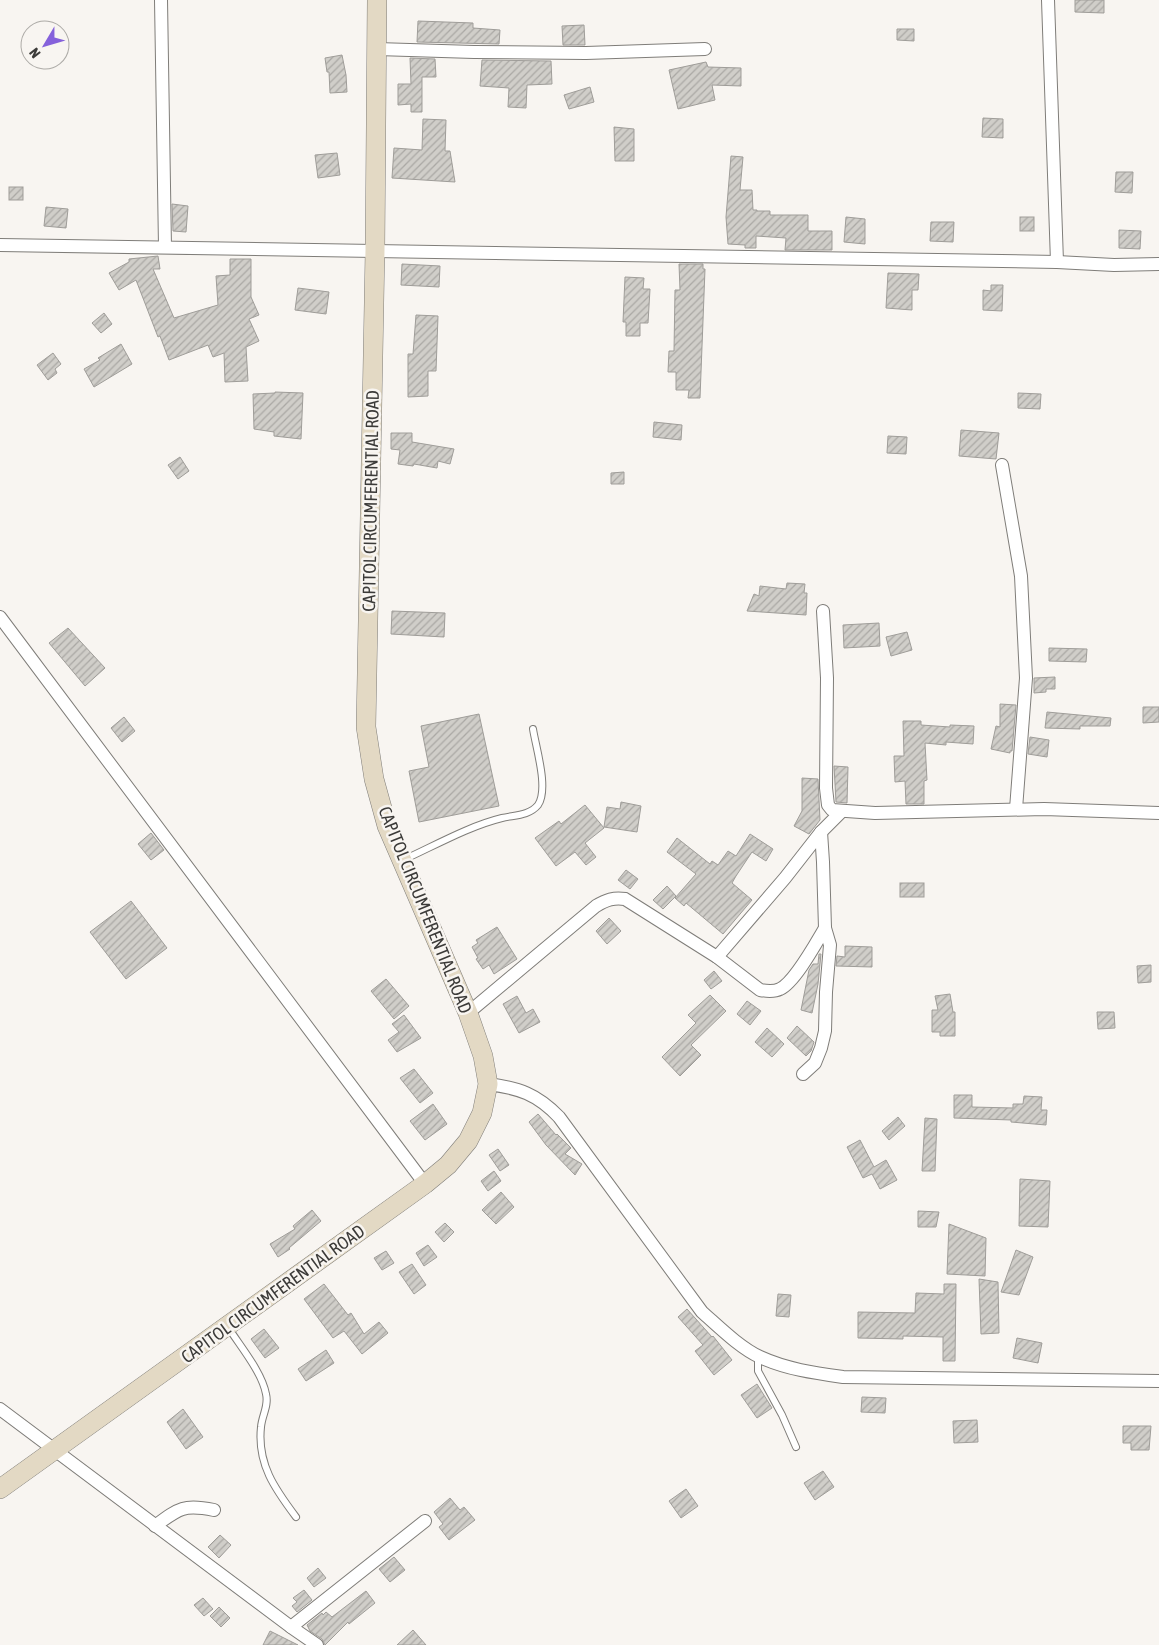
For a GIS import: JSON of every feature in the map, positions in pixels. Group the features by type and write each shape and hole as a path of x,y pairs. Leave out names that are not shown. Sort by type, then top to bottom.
{"main road":[{"name":"CAPITOL CIRCUMFERENTIAL ROAD","path":"0,1489 426,1184 448,1165 468,1141 482,1113 488,1084 484,1056 468,1013 387,826 376,788 366,727 375,250 377,0"}],"street":[{"path":"161,0 164,247"},
{"path":"1048,0 1057,262"},
{"path":"377,49 586,53 705,49"},
{"path":"0,245 1057,262 1114,266 1159,264"},
{"path":"1002,465 1021,576 1026,678 1016,809"},
{"path":"823,611 827,678 827,801 830,809 834,811 875,813 1016,809 1159,813"},
{"path":"0,616 426,1184"},
{"path":"717,956 785,878 821,832 842,811"},
{"path":"803,1074 816,1062 822,1048 825,1031 830,945 825,928 821,832"},
{"path":"468,1013 596,906 617,897 625,899 717,956 760,990 769,992 780,989 791,980 825,928"},
{"path":"488,1084 522,1091 537,1097 550,1107 702,1312 729,1336 758,1357 795,1370 843,1377 1159,1381"},
{"path":"0,1410 317,1645"},
{"path":"155,1526 175,1511 186,1507 214,1510"},
{"path":"291,1626 425,1521"}],"lane":[{"path":"402,860 479,825 530,812 537,805 541,797 542,781 533,729"},
{"path":"227,1326 258,1373 266,1393 267,1407 261,1426 260,1451 266,1470 276,1490 296,1517"},
{"path":"758,1357 758,1371 782,1415 796,1447"}],"building":[{"path":"1075,0 1104,0 1104,13 1075,12"},
{"path":"418,21 473,23 473,28 500,30 499,44 417,42"},
{"path":"584,25 585,45 563,45 562,26"},
{"path":"897,29 914,29 914,41 897,40"},
{"path":"342,55 347,92 330,93 329,72 327,72 325,58"},
{"path":"410,58 435,59 436,77 422,77 422,112 411,112 411,104 398,105 398,84 411,84"},
{"path":"482,60 551,61 552,84 527,85 526,108 508,107 509,88 480,86"},
{"path":"706,62 708,67 741,68 741,86 712,85 715,100 678,109 669,70"},
{"path":"590,87 594,102 569,109 564,95"},
{"path":"983,118 1003,119 1003,138 982,137"},
{"path":"423,119 446,120 445,151 450,151 455,182 392,178 394,148 422,150"},
{"path":"614,127 634,129 634,161 615,161"},
{"path":"337,153 340,175 318,178 315,155"},
{"path":"731,156 743,157 740,190 752,190 753,210 770,211 770,215 808,215 808,231 832,231 832,250 785,250 786,238 756,236 756,248 745,248 745,245 728,244 726,217"},
{"path":"1116,172 1133,172 1132,193 1115,192"},
{"path":"9,187 23,187 23,200 9,200"},
{"path":"172,204 188,206 186,232 173,231"},
{"path":"46,207 68,209 66,228 44,226"},
{"path":"846,217 865,219 865,244 844,242"},
{"path":"1020,217 1034,217 1034,231 1020,231"},
{"path":"931,222 954,222 953,242 930,241"},
{"path":"1119,230 1141,231 1140,249 1119,248"},
{"path":"158,256 160,269 153,269 174,318 218,305 216,276 230,275 230,259 251,259 251,297 259,315 249,319 259,341 246,347 248,381 225,382 224,353 213,357 208,345 169,360 136,280 119,290 109,273 129,262 129,259"},
{"path":"402,264 440,266 439,287 401,285"},
{"path":"679,264 703,264 703,269 705,269 700,398 688,398 689,390 676,390 676,372 668,372 669,351 674,351 675,290 680,290"},
{"path":"888,273 919,274 918,290 912,290 912,310 886,308"},
{"path":"625,277 644,278 643,289 650,289 648,323 640,323 640,336 626,336 626,322 623,322"},
{"path":"991,285 1003,285 1002,311 983,310 983,290 991,291"},
{"path":"298,288 329,292 326,314 295,310"},
{"path":"104,313 112,324 101,333 92,323"},
{"path":"416,315 438,316 436,371 428,371 428,396 408,397 408,354 413,354"},
{"path":"121,344 132,364 94,387 84,369 100,360 98,358"},
{"path":"53,353 61,364 55,369 57,373 48,380 37,365"},
{"path":"275,392 303,393 301,439 274,436 274,432 254,429 253,394"},
{"path":"1018,393 1041,394 1040,409 1018,408"},
{"path":"654,422 682,425 681,440 653,437"},
{"path":"961,430 999,433 996,459 959,456"},
{"path":"391,433 412,433 412,442 454,449 450,464 438,461 437,468 414,464 413,466 398,464 400,450 391,449"},
{"path":"888,436 907,437 906,454 887,453"},
{"path":"180,457 189,471 178,479 168,465"},
{"path":"624,472 624,484 611,484 611,473"},
{"path":"787,583 805,584 804,593 807,593 806,615 747,611 754,594 759,596 760,586 786,589"},
{"path":"392,611 445,613 444,637 391,634"},
{"path":"879,623 880,646 844,648 843,625"},
{"path":"68,628 105,668 85,686 49,643"},
{"path":"907,632 912,650 891,656 886,637"},
{"path":"1049,648 1087,649 1086,662 1049,661"},
{"path":"1055,677 1055,689 1046,689 1046,692 1034,693 1034,678"},
{"path":"1000,704 1016,705 1012,751 1010,753 991,749 996,726 1000,727"},
{"path":"1143,707 1159,707 1159,722 1143,723"},
{"path":"1047,712 1111,718 1110,726 1080,726 1080,729 1045,728"},
{"path":"479,714 499,806 419,822 409,771 429,767 421,726"},
{"path":"124,717 135,731 122,742 111,728"},
{"path":"903,721 921,721 921,725 974,726 973,744 946,742 946,745 925,743 927,780 924,781 924,804 906,804 905,781 895,782 894,756 904,756"},
{"path":"1030,737 1049,740 1047,757 1028,754"},
{"path":"834,766 848,767 847,803 836,802"},
{"path":"802,778 818,779 820,820 809,834 794,826 802,811"},
{"path":"621,802 641,806 637,832 604,827 607,807 620,809"},
{"path":"585,805 604,828 585,843 596,857 586,865 575,852 556,866 535,838 559,821 561,824"},
{"path":"151,833 164,850 151,860 138,844"},
{"path":"750,834 773,849 766,861 752,852 736,876 732,883 752,900 723,934 686,903 684,906 675,898 696,874 667,852 677,838 710,864 712,861 718,865 728,851 736,856"},
{"path":"626,870 638,879 630,889 618,880"},
{"path":"900,883 924,883 924,897 900,897"},
{"path":"667,886 676,896 663,909 653,900"},
{"path":"131,901 167,948 126,979 90,932"},
{"path":"609,918 621,931 607,944 596,931"},
{"path":"497,927 517,959 494,974 489,965 483,969 476,959 478,958 472,947 478,943 476,940"},
{"path":"845,946 872,947 872,967 836,966 837,956 845,957"},
{"path":"819,954 821,954 818,984 812,1013 801,1010 809,970 813,964 818,964"},
{"path":"1151,965 1151,982 1138,983 1137,966"},
{"path":"714,971 722,981 711,989 704,980"},
{"path":"386,979 409,1006 394,1019 371,991"},
{"path":"950,994 953,1012 955,1012 955,1036 940,1036 940,1032 932,1032 932,1010 938,1010 935,996"},
{"path":"710,995 726,1011 691,1045 701,1055 680,1076 662,1057 696,1023 688,1015"},
{"path":"517,996 526,1013 533,1009 540,1022 519,1033 503,1004"},
{"path":"747,1001 761,1011 750,1025 737,1014"},
{"path":"1097,1012 1114,1012 1115,1028 1098,1029"},
{"path":"404,1015 421,1038 397,1052 388,1040 399,1032 392,1024"},
{"path":"797,1026 814,1042 811,1051 806,1056 787,1038"},
{"path":"767,1028 784,1044 772,1057 755,1042"},
{"path":"414,1069 433,1093 420,1103 400,1078"},
{"path":"954,1095 972,1095 972,1107 1013,1108 1013,1104 1023,1104 1024,1096 1042,1097 1041,1110 1047,1110 1046,1125 1011,1122 1011,1120 954,1118"},
{"path":"433,1104 447,1124 425,1140 410,1121"},
{"path":"538,1114 556,1135 571,1148 565,1154 582,1164 575,1175 546,1145 529,1122"},
{"path":"898,1117 905,1126 889,1140 882,1131"},
{"path":"925,1118 937,1119 935,1171 922,1171"},
{"path":"860,1140 874,1167 886,1160 897,1180 880,1189 872,1174 863,1178 847,1147"},
{"path":"498,1149 509,1165 500,1171 489,1155"},
{"path":"494,1171 501,1181 488,1191 481,1181"},
{"path":"1020,1179 1050,1181 1048,1227 1019,1226"},
{"path":"501,1192 514,1207 496,1224 482,1210"},
{"path":"312,1210 321,1221 290,1249 278,1257 270,1244 295,1229 293,1226"},
{"path":"918,1211 939,1212 936,1227 918,1227"},
{"path":"445,1223 454,1232 444,1242 435,1232"},
{"path":"949,1224 986,1238 985,1276 947,1274"},
{"path":"428,1245 437,1257 424,1266 416,1253"},
{"path":"1016,1250 1033,1257 1019,1295 1001,1292"},
{"path":"386,1251 394,1263 382,1270 374,1258"},
{"path":"412,1264 426,1285 414,1294 399,1272"},
{"path":"979,1279 998,1282 999,1333 981,1334"},
{"path":"324,1284 348,1315 351,1313 364,1334 379,1322 388,1333 362,1354 344,1331 333,1338 304,1299"},
{"path":"944,1284 956,1284 955,1361 943,1361 943,1337 903,1336 903,1339 858,1338 858,1312 915,1313 916,1293 944,1294"},
{"path":"778,1294 791,1295 789,1317 776,1316"},
{"path":"687,1309 713,1336 732,1360 714,1375 695,1351 703,1345 678,1317"},
{"path":"264,1329 279,1348 265,1358 251,1339"},
{"path":"1017,1338 1042,1343 1038,1363 1013,1358"},
{"path":"326,1350 334,1363 306,1381 298,1369"},
{"path":"757,1384 772,1408 757,1418 741,1395"},
{"path":"862,1397 886,1398 885,1413 861,1412"},
{"path":"183,1409 203,1437 186,1449 167,1422"},
{"path":"977,1420 978,1442 954,1443 953,1421"},
{"path":"1123,1426 1151,1426 1149,1450 1131,1450 1131,1443 1123,1443"},
{"path":"823,1471 834,1487 815,1500 804,1483"},
{"path":"686,1489 698,1506 681,1518 669,1501"},
{"path":"450,1498 460,1510 464,1507 475,1520 449,1540 439,1527 443,1524 434,1512"},
{"path":"220,1535 231,1545 219,1558 208,1547"},
{"path":"394,1557 405,1570 390,1582 379,1569"},
{"path":"318,1568 326,1578 314,1587 307,1578"},
{"path":"304,1590 312,1600 297,1612 292,1606 297,1602 293,1598"},
{"path":"366,1591 375,1603 349,1624 348,1622 325,1645 322,1639 310,1631 307,1625 322,1613 323,1615 326,1612 332,1617"},
{"path":"203,1598 213,1609 204,1616 194,1605"},
{"path":"219,1607 230,1618 221,1627 210,1616"},
{"path":"413,1630 426,1645 397,1645"},
{"path":"270,1631 298,1645 263,1645"}]}
